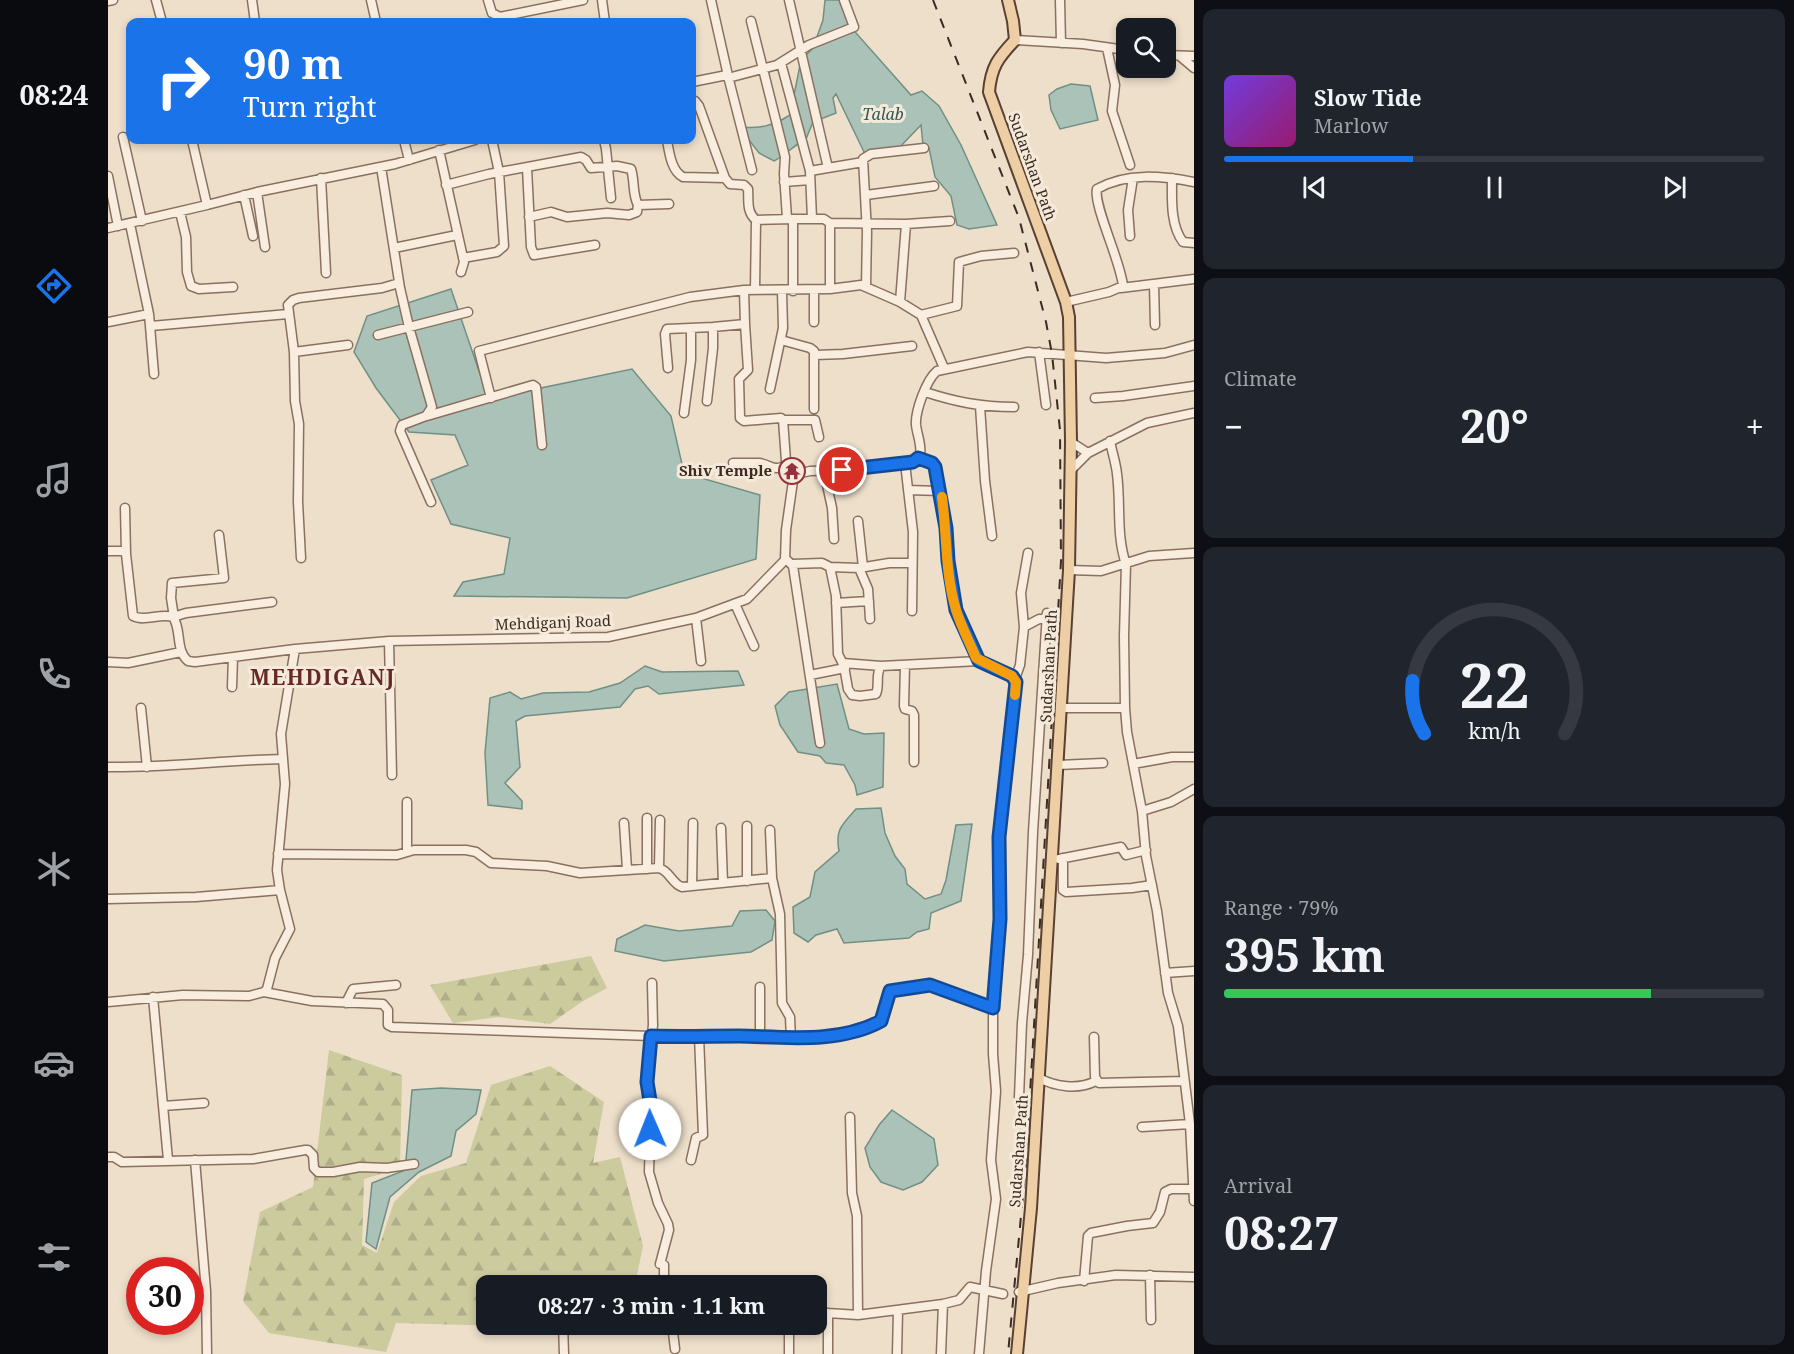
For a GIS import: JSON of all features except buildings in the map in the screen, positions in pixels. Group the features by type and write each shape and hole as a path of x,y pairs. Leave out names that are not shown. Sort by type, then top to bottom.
{"main road":[{"path":"1008,0 1013,21 1014,40"},
{"name":"Sudarshan Path","path":"1014,40 999,56 990,80 990,92 1066,302 1069,317 1071,442 1069,570 1058,765 1058,859 1051,878 1039,1078 1017,1354"}],"street":[{"path":"108,1 112,0"},
{"path":"156,0 161,18"},
{"path":"252,0 254,18"},
{"path":"371,0 375,18"},
{"path":"488,0 492,12 500,17 547,4 583,0"},
{"path":"602,0 604,18"},
{"path":"711,0 752,170"},
{"path":"789,0 828,168"},
{"path":"696,81 762,70 781,63 809,45 854,27 844,0"},
{"path":"1060,0 1061,43"},
{"path":"751,21 785,157 784,182 790,218 793,291"},
{"path":"1014,40 1116,49"},
{"path":"1107,48 1115,85 1112,111 1130,165"},
{"path":"1176,56 1194,56"},
{"path":"1180,57 1194,68"},
{"path":"781,63 810,176 812,219"},
{"path":"696,102 725,178 730,184 746,186 748,189 749,211 756,220 755,290"},
{"path":"123,137 142,221"},
{"path":"193,144 207,205"},
{"path":"405,144 409,160"},
{"path":"108,228 257,192 381,167 461,144"},
{"path":"462,258 497,252 504,246 499,172 493,144"},
{"path":"605,144 611,198"},
{"path":"668,144 678,174 683,177 725,178"},
{"path":"866,286 867,223 863,162 865,156 924,148"},
{"path":"439,150 464,262 461,272"},
{"path":"447,185 499,172 581,157 591,168 624,166 631,169 638,205 637,212 629,215 607,213 567,217 551,212 529,217"},
{"path":"784,182 810,176 828,168 863,162"},
{"path":"381,167 399,283 409,327 432,403 426,416"},
{"path":"526,168 531,247 534,255 595,245"},
{"path":"108,176 118,226"},
{"path":"1121,288 1123,283 1096,192 1101,187 1133,178 1151,176 1194,182"},
{"path":"321,178 326,273"},
{"path":"1130,236 1128,210 1133,178"},
{"path":"1172,178 1173,215 1178,233 1183,242 1194,243"},
{"path":"866,195 934,186"},
{"path":"257,192 266,248"},
{"path":"244,195 253,236"},
{"path":"638,205 669,204"},
{"path":"180,212 186,237 187,272 191,286 199,289 233,287"},
{"path":"756,220 790,218 824,219 830,223 906,224 951,221"},
{"path":"830,223 830,289"},
{"path":"130,224 149,314 154,374"},
{"path":"900,302 906,224"},
{"path":"394,248 457,235"},
{"path":"921,315 957,306 959,262 981,256 1014,253"},
{"path":"1066,302 1121,288 1194,279"},
{"path":"302,558 298,502 298,424 294,352 288,314 290,302 299,298 382,288 399,283"},
{"path":"1154,284 1155,325"},
{"path":"491,398 479,351 690,297 744,290 793,291 866,286 921,315 944,368"},
{"path":"744,290 748,370 739,379 740,418 744,421 770,418 815,420 819,436"},
{"path":"814,290 814,322"},
{"path":"770,389 783,328 782,291"},
{"path":"378,334 468,312"},
{"path":"108,322 149,314"},
{"path":"150,326 288,314"},
{"path":"668,368 666,330 745,324"},
{"path":"707,401 713,327"},
{"path":"684,413 691,360 691,328"},
{"path":"781,340 810,348 815,355 814,409"},
{"path":"294,352 348,345"},
{"path":"783,420 785,458 801,473 913,462 920,453 916,423 917,411 931,376 944,368 1028,352 1120,357 1165,352 1194,345"},
{"path":"815,355 912,346"},
{"path":"1039,352 1046,405"},
{"path":"431,502 400,431 402,425 533,385 536,387 542,445"},
{"path":"1095,398 1194,386"},
{"path":"925,392 960,403 1014,407"},
{"path":"980,406 985,481 992,536"},
{"path":"1071,470 1088,453 1148,423 1194,413"},
{"path":"1110,441 1117,473 1126,564 1125,708 1168,993 1178,1026 1183,1081 1190,1094 1194,1202"},
{"path":"1071,442 1088,453"},
{"path":"918,458 932,463 935,467 946,528 948,561 956,610 979,661"},
{"path":"733,463 760,463 772,469 788,463"},
{"path":"905,463 913,532 912,611"},
{"path":"824,471 832,508 834,539"},
{"path":"801,473 794,481 786,530 788,562 810,675 820,743"},
{"path":"908,490 940,491"},
{"path":"125,508 126,554 133,616 139,618 164,615 174,617 186,613 272,602"},
{"path":"858,521 861,568 868,589 870,619"},
{"path":"108,662 128,663 181,651 171,598 172,583 224,578 219,535"},
{"path":"108,551 123,551 126,554"},
{"path":"979,1354 986,1290 987,1255 996,1199 991,1160 996,1091 993,1008 1000,912 999,837 1015,679 1020,665 1024,627 1021,592 1028,553"},
{"path":"1069,570 1101,571 1149,556 1194,553"},
{"path":"788,562 861,568 889,563 912,563"},
{"name":"Mehdiganj Road","path":"181,651 188,661 195,662 295,649 388,641 608,637 696,618 735,604 753,594 788,562"},
{"path":"830,567 836,603 838,654 844,665 850,693 860,696 878,692 881,666"},
{"path":"836,603 869,601"},
{"path":"735,604 754,646"},
{"path":"1018,1097 1047,616 1024,627"},
{"path":"696,618 701,660"},
{"path":"388,641 392,775"},
{"path":"264,992 275,958 290,929 277,870 285,784 281,734 295,649"},
{"path":"232,687 233,657"},
{"path":"810,675 844,665 881,666 979,661 1015,679"},
{"path":"905,665 904,706 914,715 914,762"},
{"path":"141,708 147,767"},
{"path":"1062,708 1125,708"},
{"path":"1133,764 1179,756 1194,757"},
{"path":"108,767 171,767 240,760 282,759"},
{"path":"1058,765 1103,763"},
{"path":"1142,811 1172,802 1194,789"},
{"path":"407,802 407,852"},
{"path":"647,818 647,869"},
{"path":"659,868 660,820"},
{"path":"624,823 627,869"},
{"path":"692,886 693,823"},
{"path":"747,826 747,880"},
{"path":"721,828 723,883"},
{"path":"770,830 772,878 780,906 782,1004 790,1017 790,1039"},
{"path":"1146,850 1126,855 1121,847 1058,859 1066,892 1152,885"},
{"path":"278,854 397,855 407,852 472,850 490,863 547,866 580,873 659,868 667,872 679,886 772,878"},
{"path":"1051,878 1063,877"},
{"path":"108,899 196,897 280,890"},
{"path":"1165,973 1194,971"},
{"path":"652,983 653,1025 647,1082 651,1107 649,1172 669,1230 662,1264 663,1275"},
{"path":"346,1003 350,992 355,988 396,985"},
{"path":"108,1002 183,995 249,996 264,992 312,1001 385,1005 388,1010 388,1025 392,1027 790,1039 843,1033 878,1023 883,1018 889,992 902,989 930,985 993,1008"},
{"path":"760,987 760,1037"},
{"path":"153,997 168,1160"},
{"path":"691,1160 696,1138 703,1134 699,1036"},
{"path":"1094,1037 1096,1081"},
{"path":"1039,1078 1053,1084 1082,1086 1096,1081 1099,1083 1183,1081"},
{"path":"163,1106 204,1103"},
{"path":"850,1117 852,1192 857,1216 858,1315"},
{"path":"1142,1127 1190,1124"},
{"path":"108,1157 114,1157 122,1162 253,1159 305,1150 313,1155 314,1168 318,1172 414,1164"},
{"path":"195,1160 206,1292 207,1354"},
{"path":"1084,1281 1088,1236 1091,1233 1154,1223 1160,1212 1165,1192 1171,1189 1194,1189"},
{"path":"1021,1292 1058,1283 1116,1275 1194,1277"},
{"path":"1150,1275 1151,1320"},
{"path":"828,1354 828,1313 858,1315 943,1304 959,1300 970,1287 1003,1294"},
{"path":"941,1354 943,1304"},
{"path":"897,1354 898,1311"},
{"path":"563,1335 564,1354"},
{"path":"673,1335 675,1349"},
{"path":"789,1335 789,1354"}],"green space":[{"path":"591,956 607,988 583,1001 550,1024 498,1017 453,1023 430,985"},
{"path":"329,1050 402,1075 400,1168 364,1179 362,1245 377,1253 394,1202 421,1176 466,1163 491,1085 550,1066 604,1102 593,1163 620,1157 643,1246 637,1275 476,1275 476,1325 396,1323 386,1352 269,1333 243,1301 260,1212 313,1187"}],"water":[{"name":"Talab","path":"825,0 844,0 848,24 911,95 922,91 939,106 961,145 997,225 969,229 957,225 951,196 935,177 929,148 923,145 921,125 897,150 865,154 836,94 833,98 836,113 813,122 806,139 774,161 759,153 739,127 766,126 790,115 801,60 813,48 823,20"},
{"path":"1071,84 1090,86 1098,120 1060,129 1051,110 1049,95"},
{"path":"451,289 481,377 493,398 632,369 671,416 684,473 760,495 756,559 627,598 454,596 463,582 504,574 510,538 451,524 431,480 468,465 455,435 409,432 376,388 354,352 367,316"},
{"path":"645,666 662,672 738,671 744,685 659,694 648,686 635,689 620,707 525,716 516,721 520,767 505,783 522,801 522,809 488,805 485,753 490,698 510,692 521,699 543,693 589,692 620,683"},
{"path":"837,684 849,729 864,734 884,733 883,787 857,795 855,785 844,765 826,763 820,756 798,752 780,725 775,706 789,692"},
{"path":"881,808 885,833 895,856 905,869 907,884 925,899 941,894 946,880 956,825 972,824 961,901 931,913 929,929 917,932 909,938 844,943 837,929 816,935 808,942 794,933 793,907 810,897 815,872 839,851 839,832 847,819 856,809"},
{"path":"766,910 775,921 772,940 751,952 664,961 615,951 617,939 645,925 679,931 732,926 740,911"},
{"path":"441,1088 481,1090 476,1114 456,1131 451,1156 419,1172 390,1197 376,1249 366,1242 372,1183 403,1171 412,1090"},
{"path":"892,1110 934,1139 938,1165 922,1182 903,1190 881,1182 870,1167 865,1148 879,1125"}],"railway":[{"path":"933,0 1019,218 1046,322 1052,354 1060,430 1061,561 1026,1163 1008,1354"}],"slow traffic":[{"path":"942,497 948,561 956,610 976,658 1012,676 1016,682 1015,695"}],"place":[{"name":"Shiv Temple","path":"792,471"}],"district":[{"name":"MEHDIGANJ","path":"323,678"}],"route":[{"path":"650,1129 651,1107 647,1082 651,1036 793,1039 843,1033 881,1021 890,991 930,985 993,1008 1000,919 999,837 1016,682 1012,676 976,658 956,610 938,473 932,463 918,458 913,462 842,470"}]}
